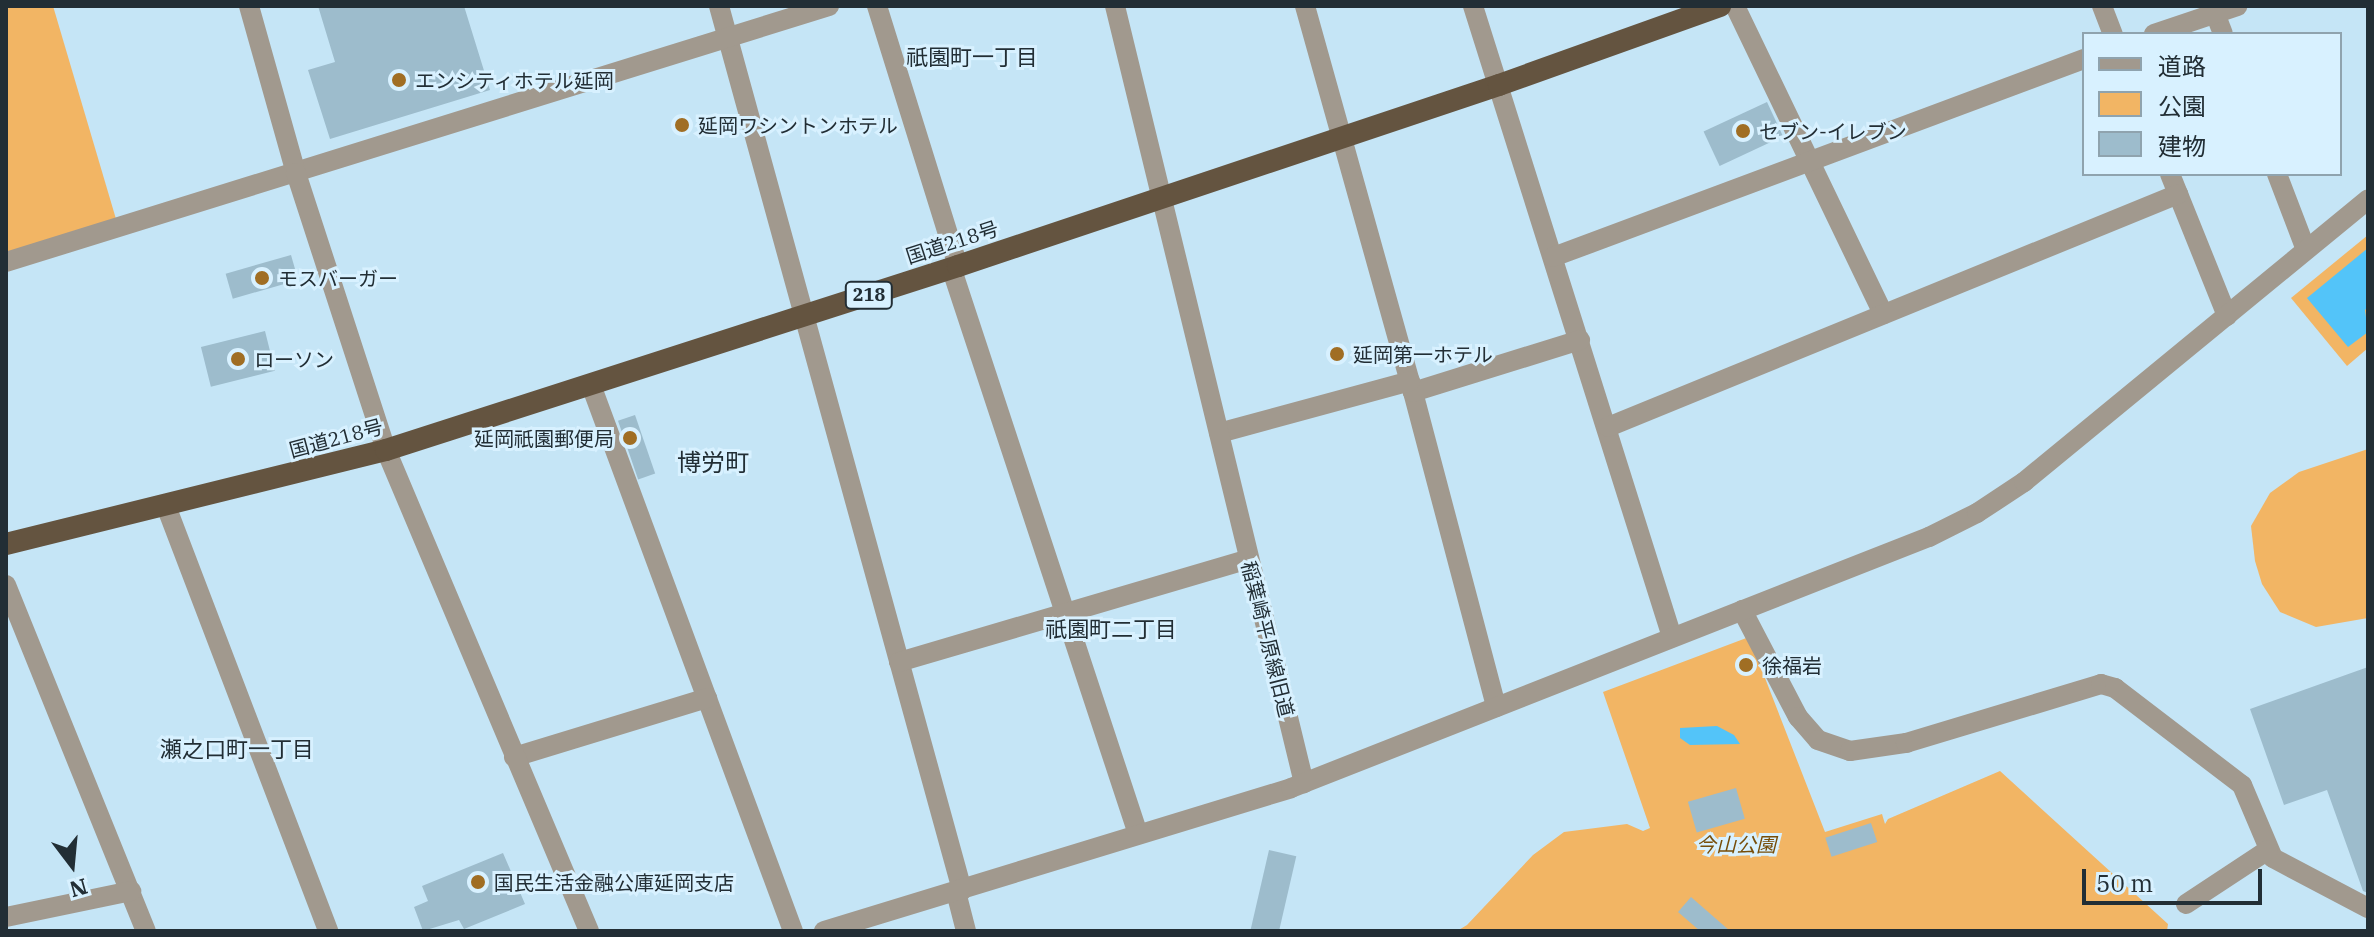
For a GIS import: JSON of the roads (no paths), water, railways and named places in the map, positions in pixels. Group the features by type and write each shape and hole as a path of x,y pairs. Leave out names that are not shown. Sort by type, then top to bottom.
{"highway":[{"name":"国道218号","path":"6,544 386,450 1341,138 1720,6"}],"street":[{"path":"249,6 296,173 386,450 589,931"},
{"path":"719,6 899,662 959,891 966,931"},
{"path":"6,262 829,6"},
{"path":"877,6 1062,614 1138,834"},
{"name":"稲葉崎平原線旧道","path":"1115,6 1159,198 1304,783"},
{"path":"1305,6 1412,387 1496,707"},
{"path":"1473,6 1672,637"},
{"path":"1735,6 1883,314"},
{"path":"2102,6 2112,32"},
{"path":"2160,32 2237,6"},
{"path":"2215,13 2222,32"},
{"path":"1553,257 2082,60"},
{"path":"2171,176 2227,316"},
{"path":"2278,176 2306,250"},
{"path":"1608,427 2178,194"},
{"path":"824,931 1304,783 1929,537 1977,513 2024,482 2368,199"},
{"path":"1219,433 1412,387 1580,340"},
{"path":"591,385 793,931"},
{"path":"166,506 328,931"},
{"path":"899,662 1248,559"},
{"path":"6,585 146,931"},
{"path":"1742,610 1798,717 1818,740 1850,751 1906,743 2101,684 2115,688 2242,785 2273,858 2368,908"},
{"path":"514,757 707,698"},
{"path":"2186,904 2268,850"},
{"path":"6,917 131,891"}],"water":[{"path":"2368,248 2368,307 2365,310 2368,332 2348,347 2307,298"},
{"path":"1717,726 1734,735 1740,744 1690,745 1680,738 1680,728"}],"place":[{"name":"エンシティホテル延岡","path":"399,80"},
{"name":"延岡ワシントンホテル","path":"682,125"},
{"name":"セブン-イレブン","path":"1743,131"},
{"name":"モスバーガー","path":"262,278"},
{"name":"延岡第一ホテル","path":"1337,354"},
{"name":"ローソン","path":"238,359"},
{"name":"延岡祇園郵便局","path":"630,438"},
{"name":"徐福岩","path":"1746,665"},
{"name":"国民生活金融公庫延岡支店","path":"478,882"}],"district":[{"name":"祇園町一丁目","path":"972,57"},
{"name":"博労町","path":"713,463"},
{"name":"祇園町二丁目","path":"1111,629"},
{"name":"瀬之口町一丁目","path":"237,749"}],"park label":[{"name":"今山公園","path":"1736,844"}]}
